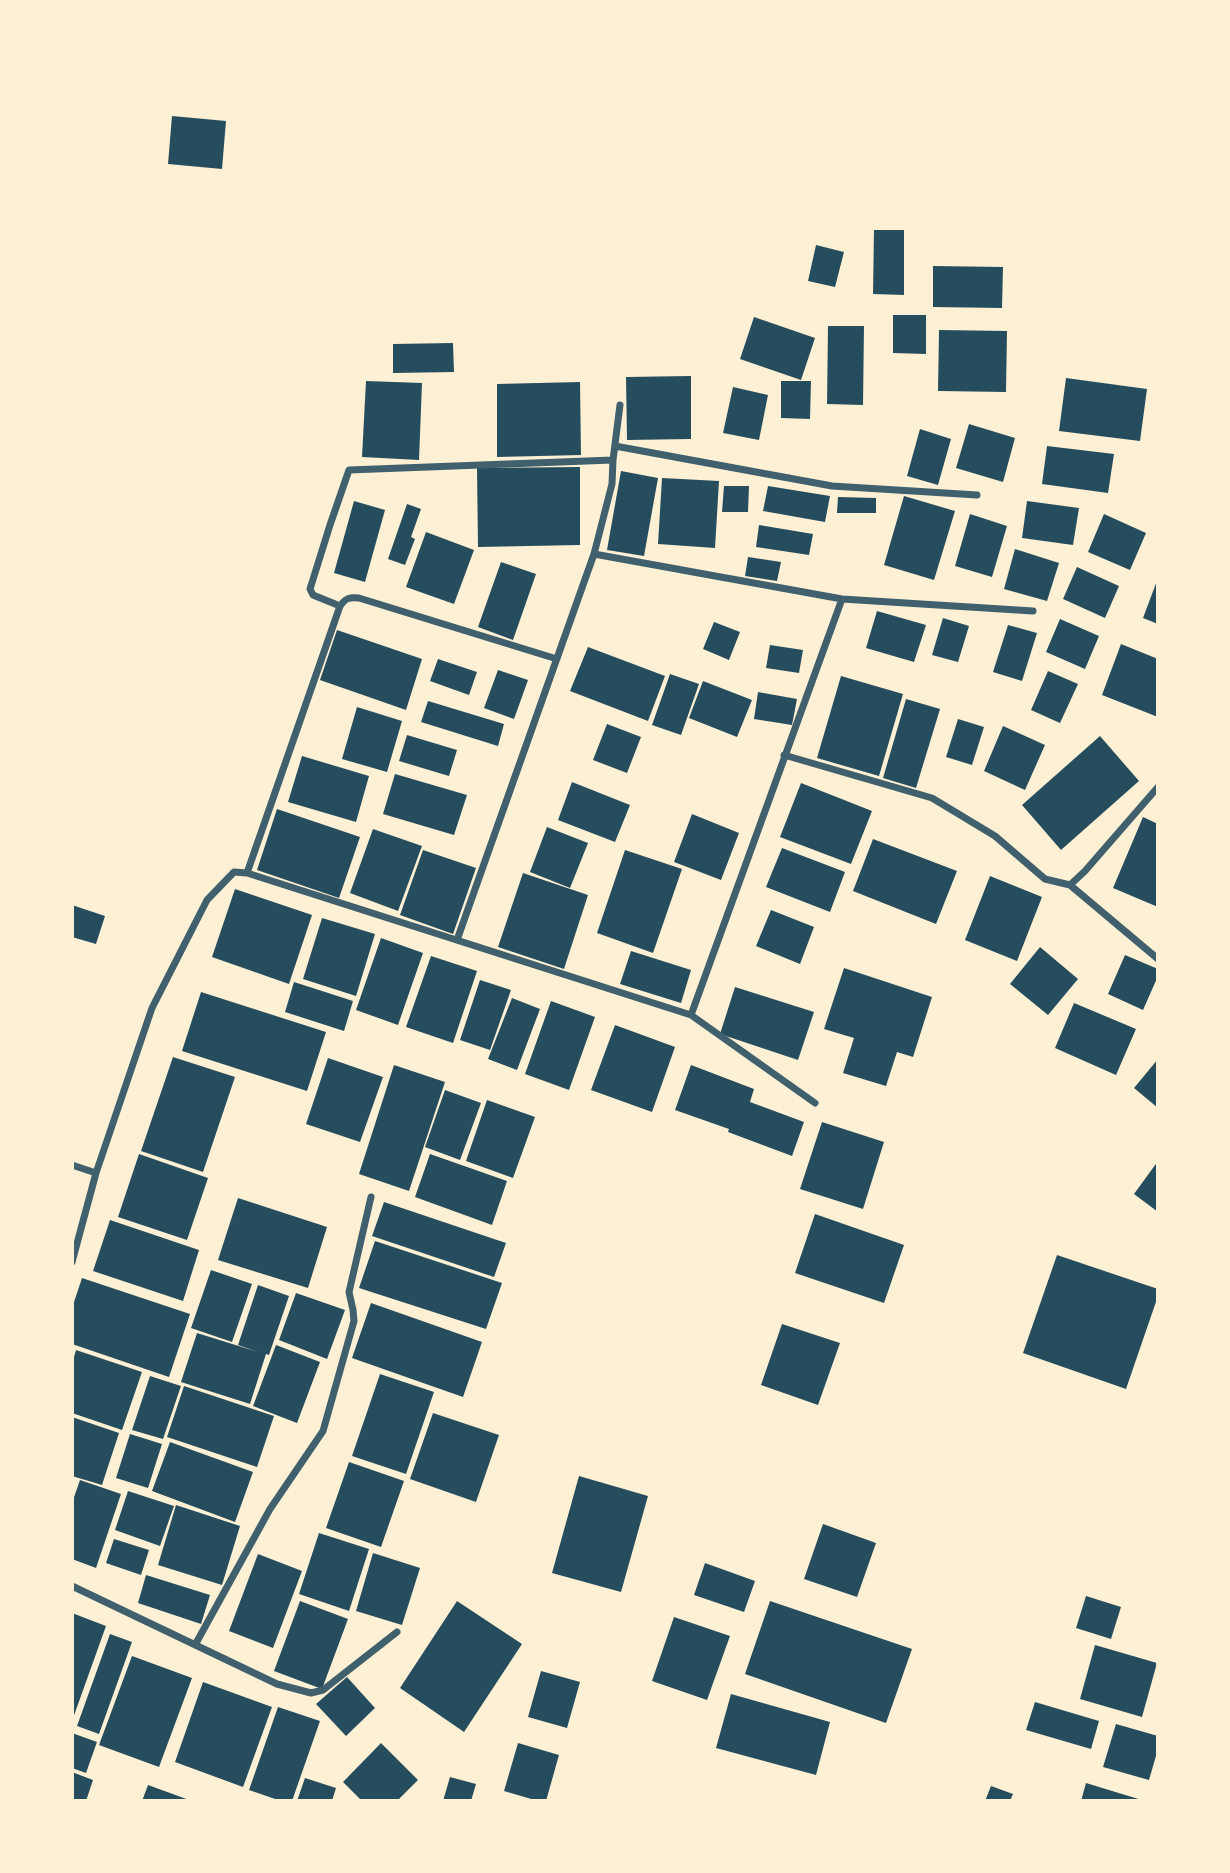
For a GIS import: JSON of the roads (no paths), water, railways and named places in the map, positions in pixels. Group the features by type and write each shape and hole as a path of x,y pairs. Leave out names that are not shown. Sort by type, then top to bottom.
{"street":[{"path":"457,940 594,554 612,484 620,405"},
{"path":"615,446 832,486 977,495"},
{"path":"340,606 313,596 310,589 349,470 613,460"},
{"path":"594,554 842,599 1033,611"},
{"path":"247,873 340,606 345,600 351,597 359,598 557,659"},
{"path":"691,1015 842,599"},
{"path":"784,755 932,798 995,836 1045,879 1070,885 1158,959"},
{"path":"1070,885 1158,787"},
{"path":"72,1262 96,1173 152,1009 207,900 234,872 247,873 691,1015 815,1103"},
{"path":"72,1165 96,1173"},
{"path":"195,1645 270,1509 323,1431 354,1321 349,1293 371,1197"},
{"path":"72,1586 277,1684 311,1693 323,1690 397,1632"}]}
